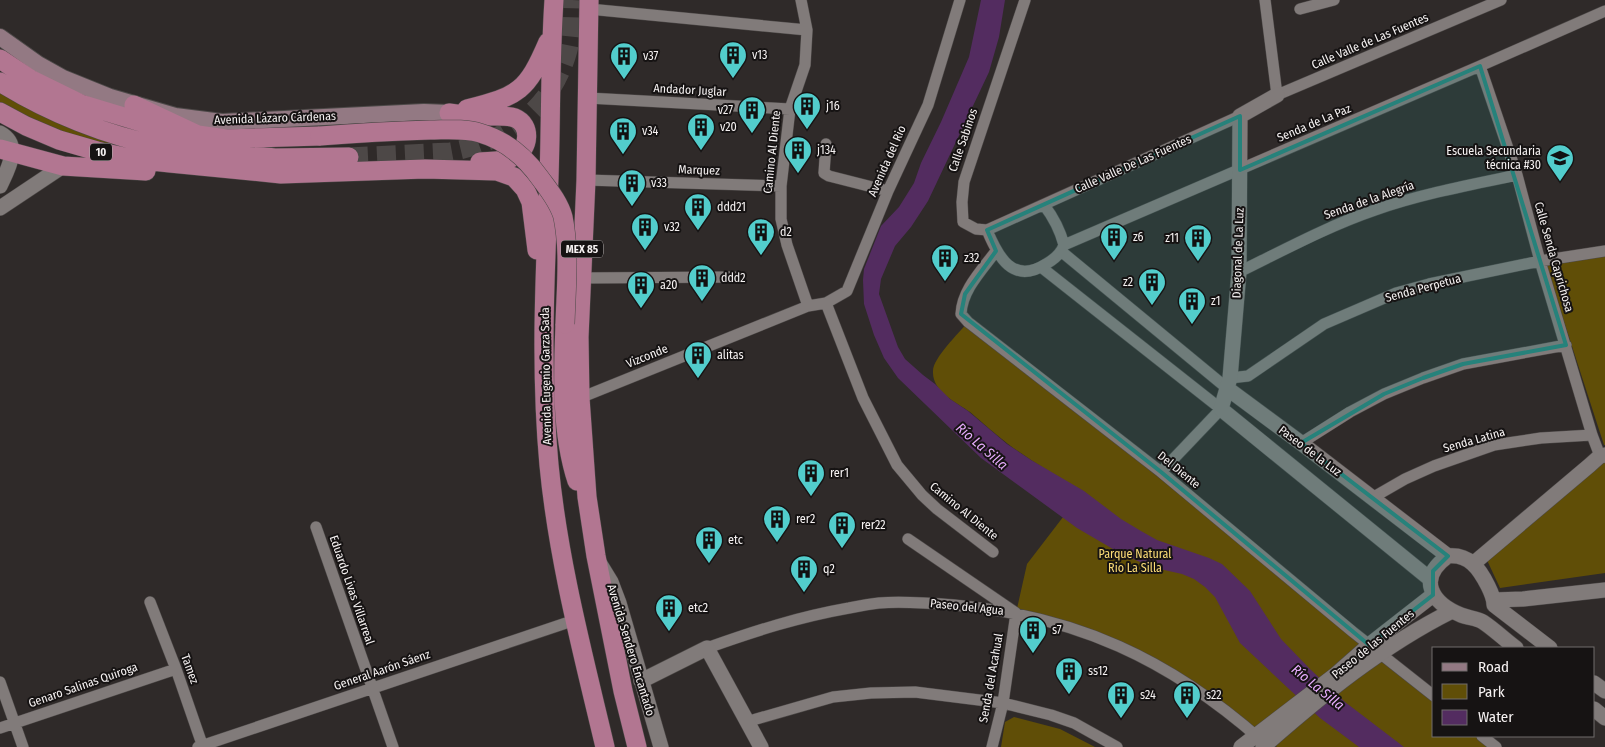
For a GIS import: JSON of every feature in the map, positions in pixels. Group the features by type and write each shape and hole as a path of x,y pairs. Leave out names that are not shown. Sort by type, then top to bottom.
{"highway":[{"name":"Avenida Eugenio Garza Sada","path":"554,0 544,311 544,410 556,521 575,620 605,747"},
{"name":"MEX 85","path":"589,5 586,180 579,337 580,398 586,497 623,691 637,747"},
{"path":"449,113 499,101 514,94 530,79 552,33"},
{"name":"Avenida Lázaro Cárdenas","path":"0,59 30,79 81,104 158,127 198,136"},
{"path":"0,82 24,97 79,121 142,141 183,149 275,158 349,157"},
{"path":"134,105 198,136 226,139 270,139 399,131 465,130 488,136 520,156 547,187 562,215 566,256 564,362 566,427 572,466 586,497"},
{"name":"10","path":"0,112 26,126 59,140 133,159 281,174 425,169"},
{"path":"425,169 444,164 503,160 515,157 523,150 527,131 520,121 515,118 449,113"},
{"path":"6,151 63,166 198,173 241,170"},
{"path":"209,167 275,158"},
{"path":"425,169 497,171 514,177 521,184 529,195 531,202 544,311"}],"main road":[{"name":"Avenida Lázaro Cárdenas","path":"0,36 38,64 63,78 92,91 175,116 222,122 424,112 449,113"}],"street":[{"name":"Camino Al Diente","path":"801,0 807,30 805,65 790,110 781,186 781,219 787,245 808,306"},
{"name":"Avenida del Rio","path":"808,306 826,303 847,291 888,191 928,105 960,0"},
{"name":"Calle Sabinos","path":"987,230 976,230 963,222 964,182 1025,0"},
{"path":"1265,0 1278,95"},
{"path":"1300,9 1334,0"},
{"name":"Calle Valle de Las Fuentes","path":"1278,95 1501,0"},
{"path":"589,5 807,30"},
{"name":"Senda de La Paz","path":"1040,268 1063,249 1605,11"},
{"name":"Calle Senda Caprichosa","path":"1480,66 1517,175 1540,261 1592,434 1603,456"},
{"name":"Calle Valle De Las Fuentes","path":"987,230 1240,116 1278,95"},
{"name":"Andador Juglar","path":"588,98 790,110"},
{"name":"Diagonal de La Luz","path":"1229,383 1239,272 1240,116"},
{"path":"0,133 12,143 6,151 0,186"},
{"path":"826,144 824,173 829,176 888,191"},
{"path":"0,208 63,166"},
{"name":"Senda de la Alegría","path":"1239,272 1334,225 1374,210 1413,198 1517,175"},
{"name":"Marquez","path":"586,180 781,186"},
{"path":"1044,205 1057,224 1063,249"},
{"path":"987,230 996,251 1013,269 1028,272 1040,268"},
{"name":"Paseo de la Luz","path":"1063,249 1301,443 1372,498 1448,556 1458,556 1474,563"},
{"name":"Del Diente","path":"996,251 965,294 962,314 968,322 1161,472 1374,649 1432,694"},
{"name":"Senda Perpetua","path":"1229,383 1248,376 1324,324 1396,294 1429,284 1540,261 1605,251"},
{"name":"Paseo de la Luz","path":"1040,268 1221,409 1430,579"},
{"path":"581,278 735,277"},
{"name":"Camino Al Diente","path":"826,303 863,398 897,464 922,495 993,552"},
{"name":"Vizconde","path":"580,398 808,306"},
{"path":"1301,443 1376,398 1423,378 1463,364 1566,345"},
{"path":"1161,472 1221,409 1229,383"},
{"name":"Senda Latina","path":"1372,498 1405,479 1434,466 1494,445 1541,438 1592,434"},
{"path":"1549,647 1494,603 1485,579 1474,563 1603,456"},
{"name":"Eduardo Livas Villarreal","path":"316,527 393,747"},
{"path":"908,539 1016,613"},
{"name":"Avenida Sendero Encantado","path":"596,556 611,582 619,603 661,747"},
{"path":"1448,556 1437,566 1430,579 1433,595 1452,611 1481,620 1515,647"},
{"path":"1494,603 1605,590"},
{"name":"Paseo de las Fuentes","path":"1241,747 1264,743 1289,717 1374,649 1433,595"},
{"name":"Tamez","path":"150,602 176,669 201,746"},
{"name":"Paseo del Agua","path":"641,681 706,648 777,624 829,611 878,603 922,602 1016,613 1088,632 1157,664 1194,688 1264,743"},
{"path":"1481,620 1489,615 1494,603"},
{"name":"Paseo de las Fuentes","path":"1374,649 1452,611"},
{"name":"Senda del Acahual","path":"992,747 1003,703 1016,613"},
{"name":"General Aarón Sáenz","path":"201,746 575,620"},
{"path":"706,648 761,747"},
{"name":"Genaro Salinas Quiroga","path":"0,728 176,669"},
{"path":"0,682 22,747"},
{"path":"1595,683 1605,691"},
{"path":"746,722 833,697 871,693 915,692 1003,703 1051,715 1074,723 1117,747"},
{"path":"1595,710 1605,718"},
{"path":"1483,737 1496,747"}],"highlighted area":[{"path":"1480,66 1566,345 1463,364 1423,378 1384,394 1301,443 1448,556 1433,571 1433,595 1369,645 1161,472 961,314 965,294 996,251 987,230 1240,116 1240,170"}],"green space":[{"path":"0,78 26,95 191,155 140,150 107,144 75,136 29,118 0,103"},
{"path":"1605,255 1605,445 1604,445 1545,263"},
{"name":"Parque Natural Rio La Silla","path":"968,322 1432,700 1432,737 1476,737 1489,747 1277,747 1237,715 1157,664 1016,613 1027,564 1083,491 1017,451 941,391 936,385 933,371 937,359"},
{"path":"1605,460 1605,573 1500,588 1486,558"},
{"path":"1014,717 1060,729 1095,747 1001,747 1005,722"}],"water":[{"name":"Río La Silla","path":"981,0 1005,0 999,37 989,72 928,201 911,227 895,246 881,279 879,294 898,347 905,359 950,399 968,411 1007,444 1084,491 1121,519 1157,540 1222,564 1250,591 1281,639 1310,669 1345,702 1404,747 1359,747 1320,718 1240,643 1215,597 1205,587 1194,579 1182,574 1151,567 1118,552 1077,528 981,458 898,378 884,358 864,304 864,269 881,226 899,207 914,183 921,163 941,122 969,57"}],"tunnel":[{"path":"349,157 450,152 490,140 525,119 551,89 561,70 569,44 572,0"}],"place":[{"name":"v13","path":"733,79"},
{"name":"v37","path":"624,80"},
{"name":"j16","path":"807,130"},
{"name":"v27","path":"752,134"},
{"name":"v20","path":"701,151"},
{"name":"v34","path":"623,155"},
{"name":"j134","path":"798,174"},
{"name":"Escuela Secundaria técnica #30","path":"1560,182"},
{"name":"v33","path":"632,207"},
{"name":"ddd21","path":"698,231"},
{"name":"v32","path":"645,251"},
{"name":"d2","path":"761,256"},
{"name":"z6","path":"1114,261"},
{"name":"z11","path":"1198,262"},
{"name":"z32","path":"945,282"},
{"name":"ddd2","path":"702,302"},
{"name":"z2","path":"1152,306"},
{"name":"a20","path":"641,309"},
{"name":"z1","path":"1192,325"},
{"name":"alitas","path":"698,379"},
{"name":"rer1","path":"811,497"},
{"name":"rer2","path":"777,543"},
{"name":"rer22","path":"842,549"},
{"name":"etc","path":"709,564"},
{"name":"q2","path":"804,593"},
{"name":"etc2","path":"669,632"},
{"name":"s7","path":"1033,654"},
{"name":"ss12","path":"1069,695"},
{"name":"s24","path":"1121,719"},
{"name":"s22","path":"1187,719"}]}
